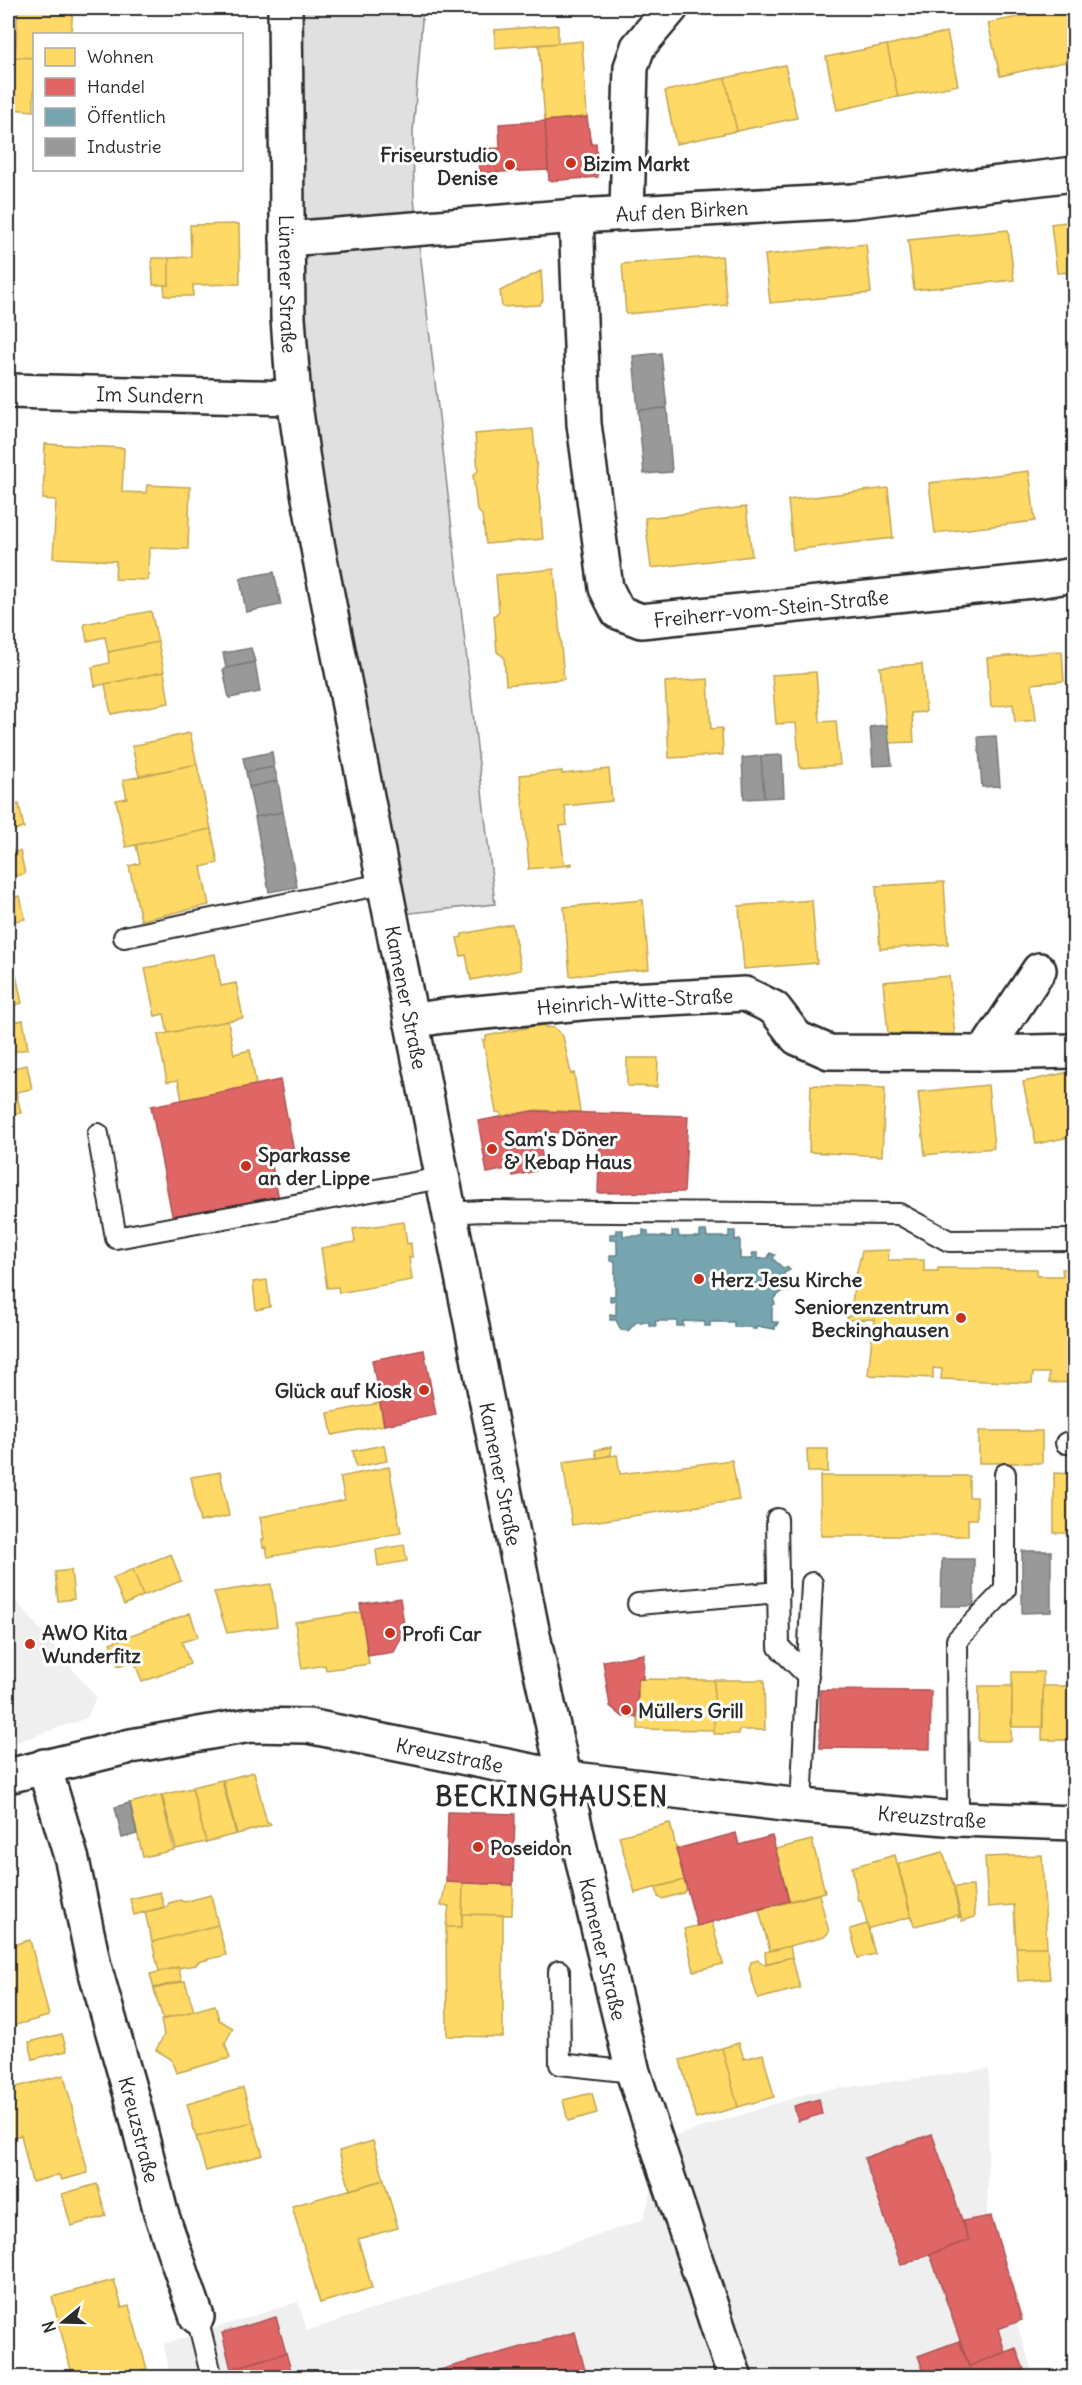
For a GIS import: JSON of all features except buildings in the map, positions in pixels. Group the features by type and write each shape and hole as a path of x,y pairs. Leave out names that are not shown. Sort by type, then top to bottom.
{"street":[{"name":"Lünener Straße","path":"285,8 288,318 294,398 320,559"},
{"path":"627,212 631,67 638,47 671,8"},
{"name":"Auf den Birken","path":"287,239 627,212 852,201 1074,174"},
{"name":"Freiherr-vom-Stein-Straße","path":"576,216 584,423 606,588 618,612 641,621 1043,580 1074,574"},
{"name":"Im Sundern","path":"8,390 294,398"},
{"name":"Kamener Straße","path":"320,559 536,1650 595,1915 633,2072 735,2378"},
{"path":"984,1053 1039,970"},
{"name":"Heinrich-Witte-Straße","path":"411,1021 592,1002 745,994 774,1008 798,1038 829,1052 1074,1051"},
{"name":"Kreuzstraße","path":"8,1776 131,1746 250,1725 308,1726 566,1778 801,1806 958,1819 1074,1822"},
{"name":"Kreuzstraße","path":"44,1766 72,1860 94,1966 133,2102 161,2213 197,2317"}],"lane":[{"path":"124,937 383,884"},
{"path":"98,1134 116,1238 441,1178"},
{"path":"449,1213 506,1211 899,1214 949,1240 1074,1240"},
{"path":"958,1819 957,1640 1005,1590 1005,1474"},
{"path":"777,1519 779,1647 808,1676"},
{"path":"801,1806 812,1582"},
{"path":"638,1604 778,1592"},
{"path":"559,1971 560,2064 633,2072"},
{"path":"197,2317 212,2378"}],"shaded area":[{"path":"278,8 423,8 413,133 414,199 495,904 373,917 294,441"},
{"name":"AWO Kita Wunderfitz","path":"8,1591 96,1697 87,1718 8,1745"},
{"path":"989,2069 987,2230 1034,2377 170,2378 164,2344 298,2302 307,2331 643,2220 666,2139 812,2092"}],"place":[{"name":"Bizim Markt","path":"571,163"},
{"name":"Friseurstudio Denise","path":"510,165"},
{"name":"Sam's Döner & Kebap Haus","path":"492,1149"},
{"name":"Sparkasse an der Lippe","path":"246,1166"},
{"name":"Herz Jesu Kirche","path":"699,1279"},
{"name":"Seniorenzentrum Beckinghausen","path":"961,1318"},
{"name":"Glück auf Kiosk","path":"424,1390"},
{"name":"Profi Car","path":"390,1633"},
{"name":"AWO Kita Wunderfitz","path":"30,1644"},
{"name":"Müllers Grill","path":"626,1710"},
{"name":"Poseidon","path":"478,1847"}],"district":[{"name":"BECKINGHAUSEN","path":"552,1796"}]}
